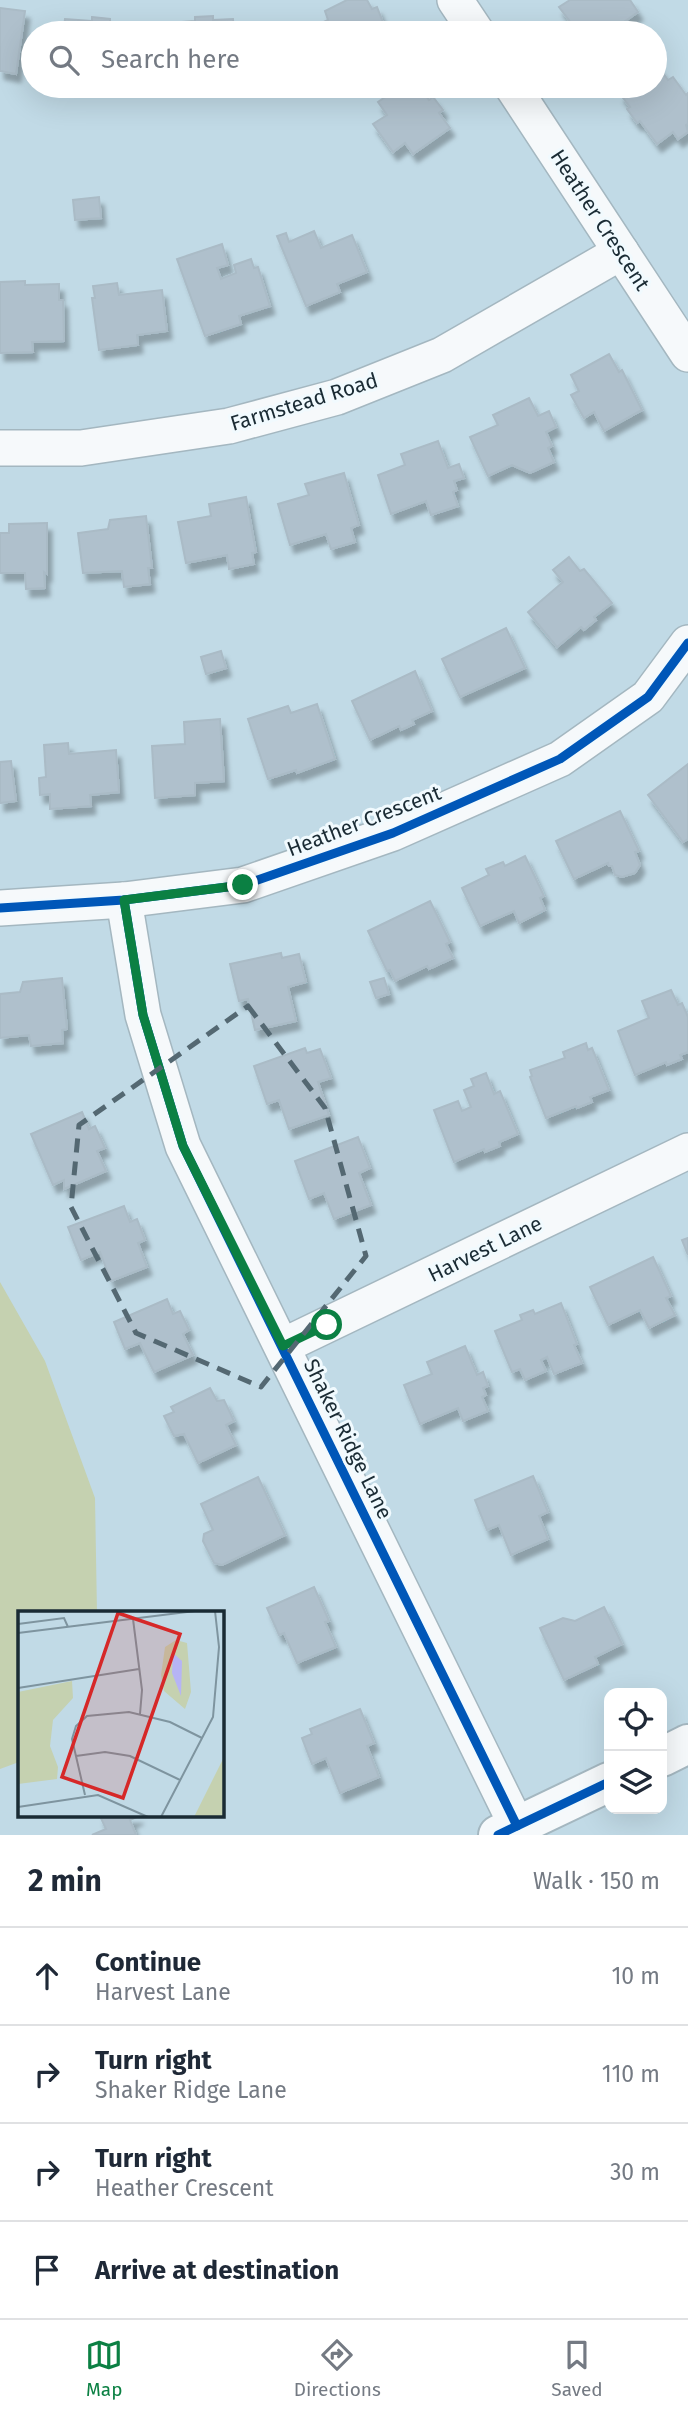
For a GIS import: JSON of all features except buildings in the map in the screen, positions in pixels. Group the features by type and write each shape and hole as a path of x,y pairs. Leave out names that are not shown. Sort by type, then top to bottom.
{"street":[{"path":"456,0 469,21"},
{"name":"Heather Crescent","path":"520,98 688,354"},
{"name":"Farmstead Road","path":"0,448 81,448 229,426 337,397 442,355 621,252"},
{"name":"Heather Crescent","path":"0,908 124,900 243,885 393,833 560,759 648,697 688,643"},
{"name":"Shaker Ridge Lane","path":"124,900 143,1015 183,1146 283,1346 507,1830"},
{"name":"Harvest Lane","path":"283,1346 688,1151"},
{"path":"667,1754 688,1744"},
{"path":"507,1830 604,1784"}],"highlighted area":[{"path":"248,1006 325,1108 366,1256 261,1387 136,1333 71,1207 79,1125"}],"green space":[{"path":"0,1282 45,1361 95,1498 97,1611 18,1611 18,1762 0,1769"}],"cycle path":[{"path":"0,908 124,900 243,885 393,833 560,759 648,697 688,643"},
{"path":"124,900 143,1015 183,1146 517,1826"},
{"path":"498,1835 604,1784"}],"route":[{"path":"243,885 124,900 143,1015 183,1146 283,1346 327,1325"}]}
